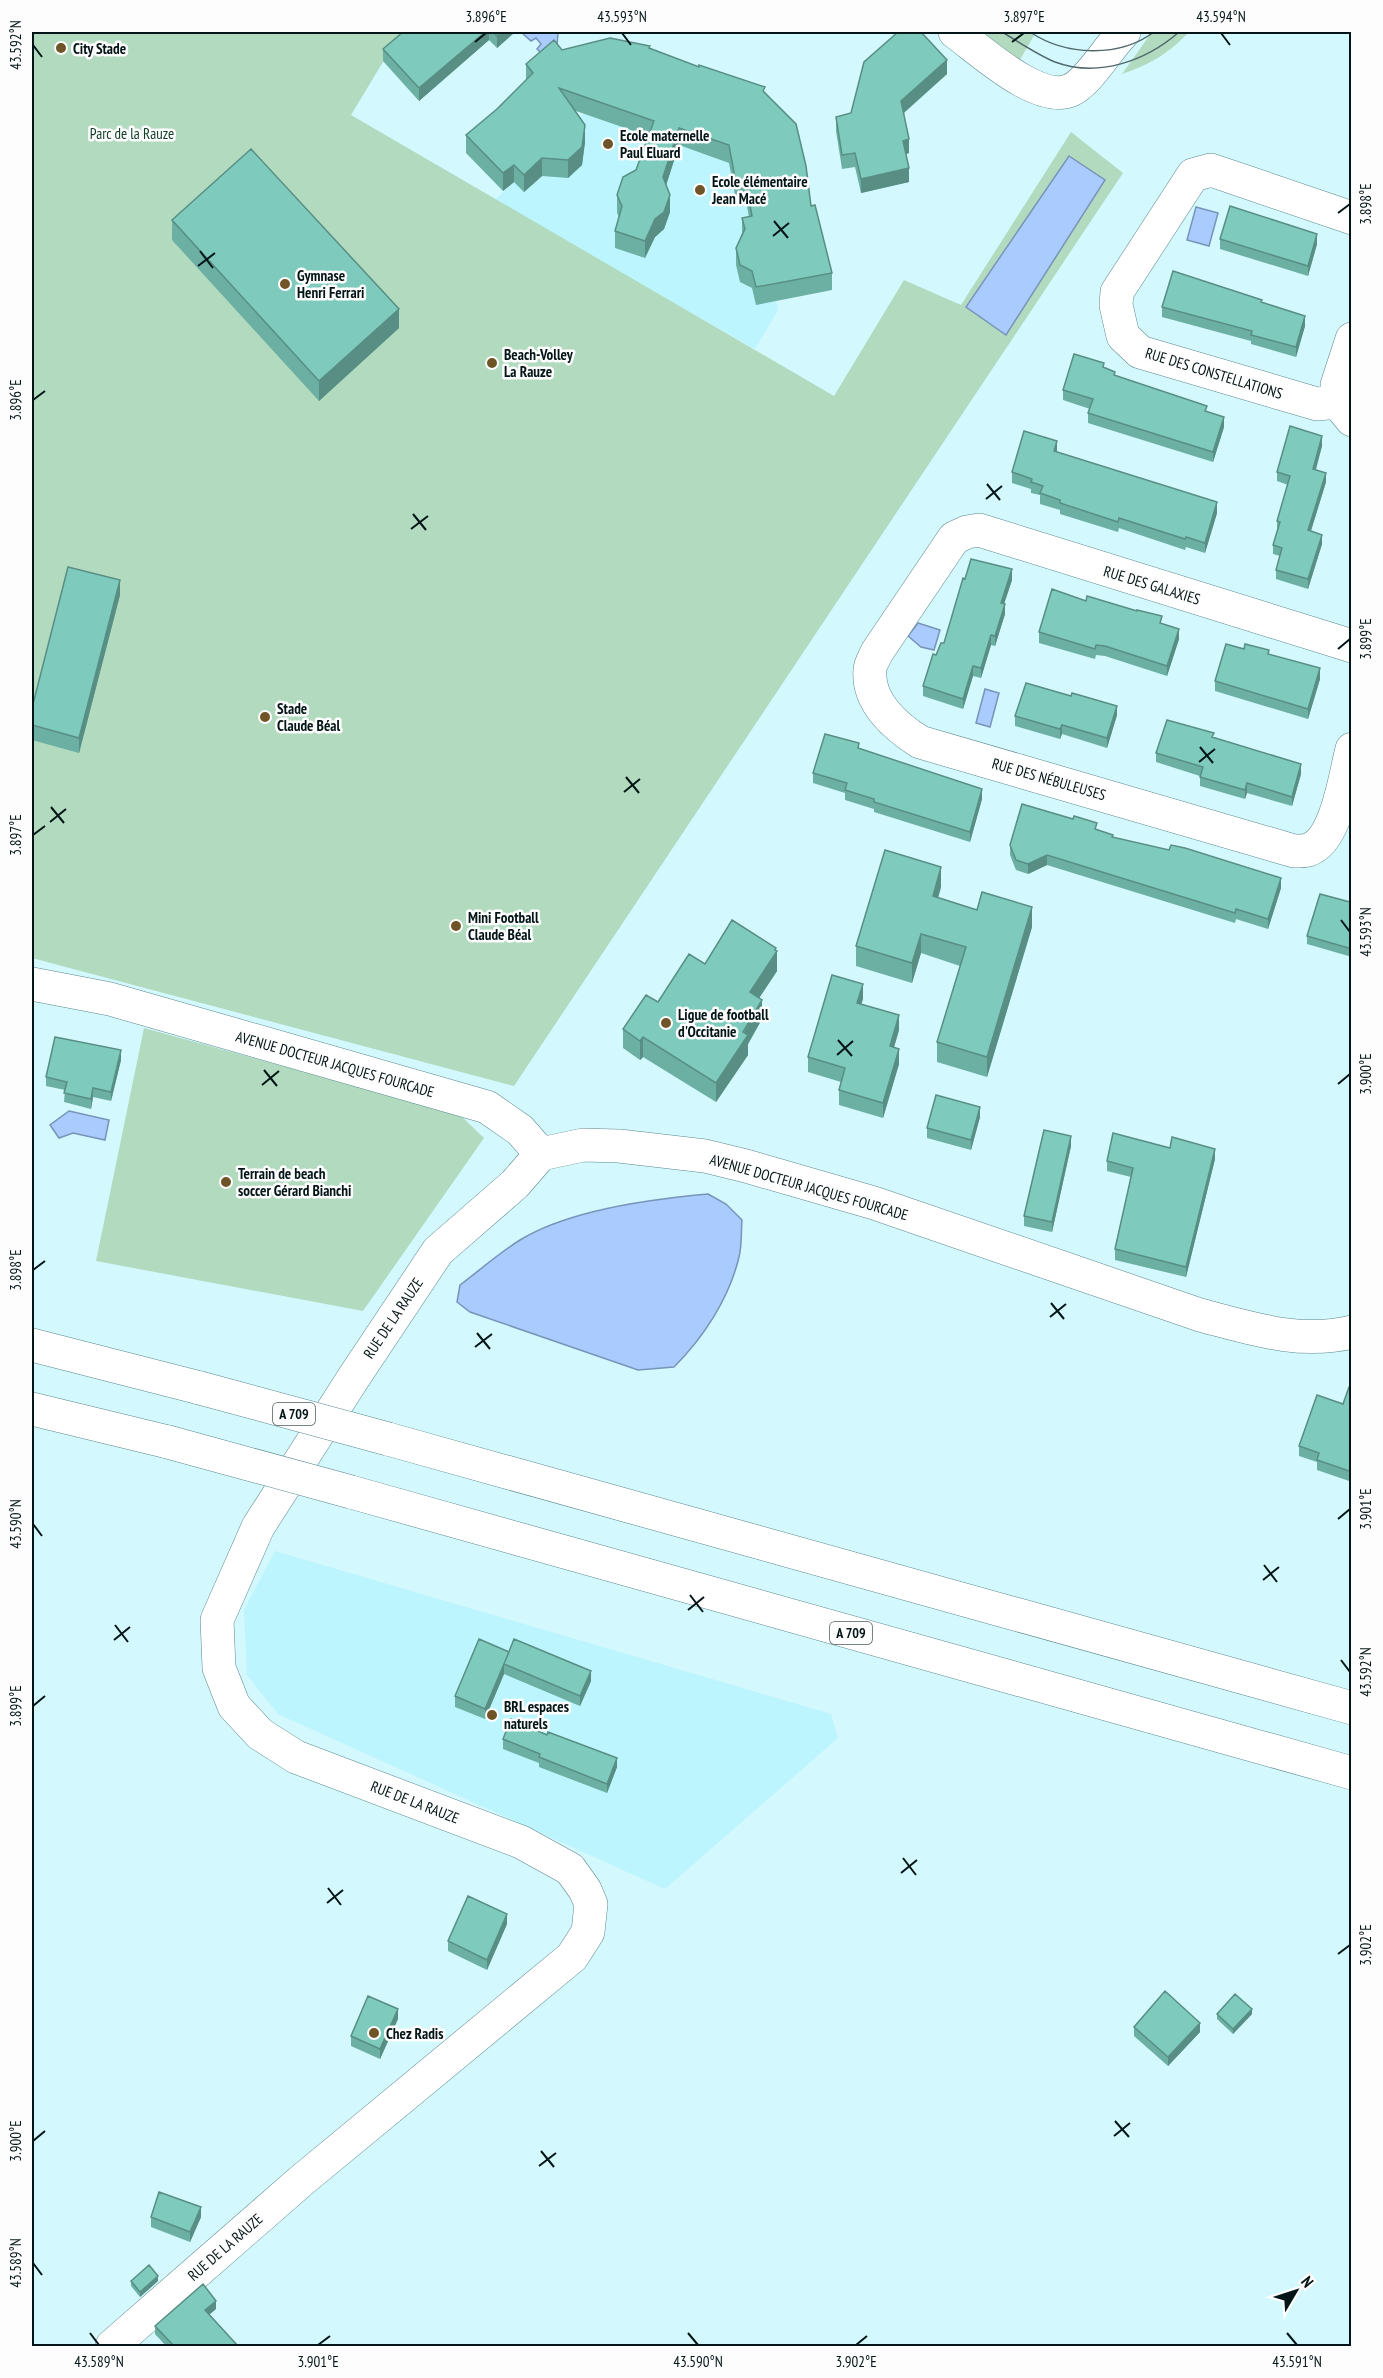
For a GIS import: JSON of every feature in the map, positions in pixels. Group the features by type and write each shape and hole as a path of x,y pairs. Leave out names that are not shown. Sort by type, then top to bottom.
{"main road":[{"path":"955,32 1026,83 1051,93 1072,90 1095,67 1111,33"},
{"name":"RUE DES CONSTELLATIONS","path":"1352,218 1211,170 1193,175 1117,292 1123,336 1140,352 1344,411 1337,385 1352,339"},
{"name":"RUE DES GALAXIES","path":"954,538 979,530 1352,646"},
{"name":"RUE DES NÉBULEUSES","path":"954,538 878,652 870,669 873,690 882,710 902,730 921,742 1294,851 1309,850 1323,840 1333,821 1352,749"},
{"name":"AVENUE DOCTEUR JACQUES FOURCADE","path":"32,984 110,999 487,1107 508,1120 542,1154 583,1146 619,1146 705,1156 873,1203 1210,1317 1306,1338 1333,1337 1352,1332"},
{"name":"RUE DE LA RAUZE","path":"112,2346 301,2181 572,1957 588,1932 591,1904 585,1890 570,1869 521,1842 296,1757 260,1734 234,1706 219,1668 217,1620 258,1527 438,1251 515,1184 542,1154"},
{"name":"A 709","path":"32,1345 388,1439 1352,1708"},
{"name":"A 709","path":"32,1409 168,1442 351,1492 1352,1773"}],"shaded area":[{"path":"558,32 557,47 545,57 537,49 541,44 536,38 531,41 522,33"},
{"path":"629,70 731,104 778,310 755,349 494,201"},
{"path":"1069,156 1105,180 1006,335 966,307"},
{"path":"1196,207 1218,213 1209,246 1187,240"},
{"path":"918,623 940,630 934,650 921,647 908,636"},
{"path":"985,689 999,693 990,727 976,723"},
{"path":"69,1111 109,1120 105,1140 73,1133 59,1138 50,1125"},
{"path":"708,1194 726,1204 742,1220 740,1253 729,1288 714,1317 674,1367 638,1370 470,1312 457,1302 460,1285 512,1245 540,1230 562,1221 611,1208"},
{"path":"275,1551 831,1714 838,1738 665,1889 278,1714 247,1675 244,1610"}],"green space":[{"name":"Parc de la Rauze","path":"32,32 401,32 351,115 834,396 904,280 961,305 1071,132 1123,173 514,1086 32,958"},
{"path":"971,32 1036,32 1017,65"},
{"path":"1152,32 1189,32 1158,58 1122,74"},
{"path":"144,1028 460,1115 484,1138 363,1311 96,1261"}],"building":[{"path":"403,32 485,32 419,88 383,49"},
{"path":"898,32 921,32 947,60 901,101 909,139 903,141 909,168 861,179 855,153 842,155 836,117 851,113 864,62"},
{"path":"610,38 650,46 649,48 699,67 699,65 765,87 763,91 796,124 806,166 811,206 815,205 832,273 756,287 752,271 740,265 736,248 745,229 742,218 752,216 746,184 735,178 729,145 679,128 663,177 670,195 664,212 655,219 645,241 615,231 622,206 617,195 623,177 636,170 654,121 559,88 585,125 582,147 568,160 542,158 524,175 514,165 503,173 466,135 497,109 533,73 526,64 554,40 562,50"},
{"name":"Gymnase Henri Ferrari","path":"251,149 399,309 319,381 172,220"},
{"path":"1230,206 1317,234 1308,266 1220,239"},
{"path":"1173,271 1305,316 1296,347 1251,335 1252,331 1162,307"},
{"path":"1074,354 1104,363 1103,367 1115,372 1114,375 1207,406 1205,411 1224,417 1213,452 1088,413 1093,399 1063,390"},
{"path":"1290,426 1322,436 1313,469 1326,473 1308,530 1322,535 1308,579 1276,570 1282,548 1273,545 1280,522 1277,521 1290,476 1277,472"},
{"path":"1024,431 1057,441 1054,451 1217,502 1205,543 1119,518 1118,522 1060,503 1060,500 1040,493 1043,486 1031,482 1032,479 1012,472"},
{"path":"971,559 1012,569 1001,603 1005,604 995,636 991,635 981,668 973,666 963,699 923,686 933,654 936,655 941,643 944,643 963,578 965,579"},
{"path":"68,567 120,580 79,738 32,725 32,708"},
{"path":"1052,589 1086,601 1087,596 1162,616 1160,623 1179,629 1167,666 1105,646 1096,645 1095,649 1039,632"},
{"path":"1226,644 1244,649 1245,644 1269,650 1268,654 1320,668 1308,709 1215,681"},
{"path":"1026,683 1117,706 1107,738 1062,725 1060,729 1015,716"},
{"path":"1167,720 1214,733 1212,737 1301,764 1292,797 1247,783 1245,790 1200,777 1203,767 1156,753"},
{"path":"825,734 859,743 858,748 982,789 970,832 874,802 874,799 845,790 847,783 813,773"},
{"path":"1022,804 1073,819 1074,816 1097,823 1095,829 1113,835 1112,837 1169,850 1171,845 1185,848 1281,878 1268,919 1236,909 1235,913 1047,855 1028,864 1016,860 1010,845"},
{"path":"885,850 941,867 933,896 977,910 982,892 1032,907 987,1057 937,1042 966,947 921,934 912,963 856,946"},
{"path":"1320,894 1350,902 1352,897 1352,949 1307,936"},
{"name":"Ligue de football d'Occitanie","path":"732,920 776,948 777,951 750,992 762,1000 743,1032 748,1035 716,1083 643,1037 640,1041 623,1029 646,995 658,1002 689,954 705,964"},
{"path":"832,975 863,984 857,1003 899,1015 890,1046 899,1049 883,1103 839,1090 845,1068 808,1057"},
{"path":"55,1037 121,1050 111,1092 93,1088 91,1099 64,1093 67,1082 46,1077"},
{"path":"936,1095 980,1107 971,1140 927,1128"},
{"path":"1044,1130 1071,1136 1052,1222 1024,1216"},
{"path":"1113,1133 1170,1148 1172,1137 1215,1149 1186,1267 1115,1249 1133,1168 1107,1161"},
{"path":"1349,1387 1352,1387 1352,1472 1317,1460 1319,1453 1299,1446 1317,1395 1343,1404"},
{"path":"479,1639 509,1652 485,1709 455,1696"},
{"path":"514,1639 591,1671 580,1696 504,1664"},
{"path":"511,1719 547,1735 548,1732 617,1758 607,1784 539,1757 540,1754 503,1739"},
{"path":"468,1896 507,1914 487,1960 448,1941"},
{"path":"1165,1991 1200,2023 1168,2057 1134,2027"},
{"path":"1235,1994 1252,2009 1233,2029 1217,2014"},
{"name":"Chez Radis","path":"368,1996 398,2009 380,2049 351,2036"},
{"path":"159,2192 201,2207 190,2232 151,2217"},
{"path":"149,2265 158,2276 140,2292 131,2281"},
{"path":"203,2284 216,2301 205,2310 238,2346 174,2346 155,2326"}],"tram line":[{"path":"1002,32 1055,62 1088,68 1121,64 1137,58 1152,51 1179,32"},
{"path":"1030,32 1060,46 1092,51 1125,46 1154,32"}],"place":[{"name":"City Stade","path":"61,48"},
{"name":"Ecole maternelle Paul Eluard","path":"608,144"},
{"name":"Ecole élémentaire Jean Macé","path":"700,190"},
{"name":"Gymnase Henri Ferrari","path":"285,284"},
{"name":"Beach-Volley La Rauze","path":"492,363"},
{"name":"Stade Claude Béal","path":"265,717"},
{"name":"Mini Football Claude Béal","path":"456,926"},
{"name":"Ligue de football d'Occitanie","path":"666,1023"},
{"name":"Terrain de beach soccer Gérard Bianchi","path":"226,1182"},
{"name":"BRL espaces naturels","path":"492,1715"},
{"name":"Chez Radis","path":"374,2033"}]}
